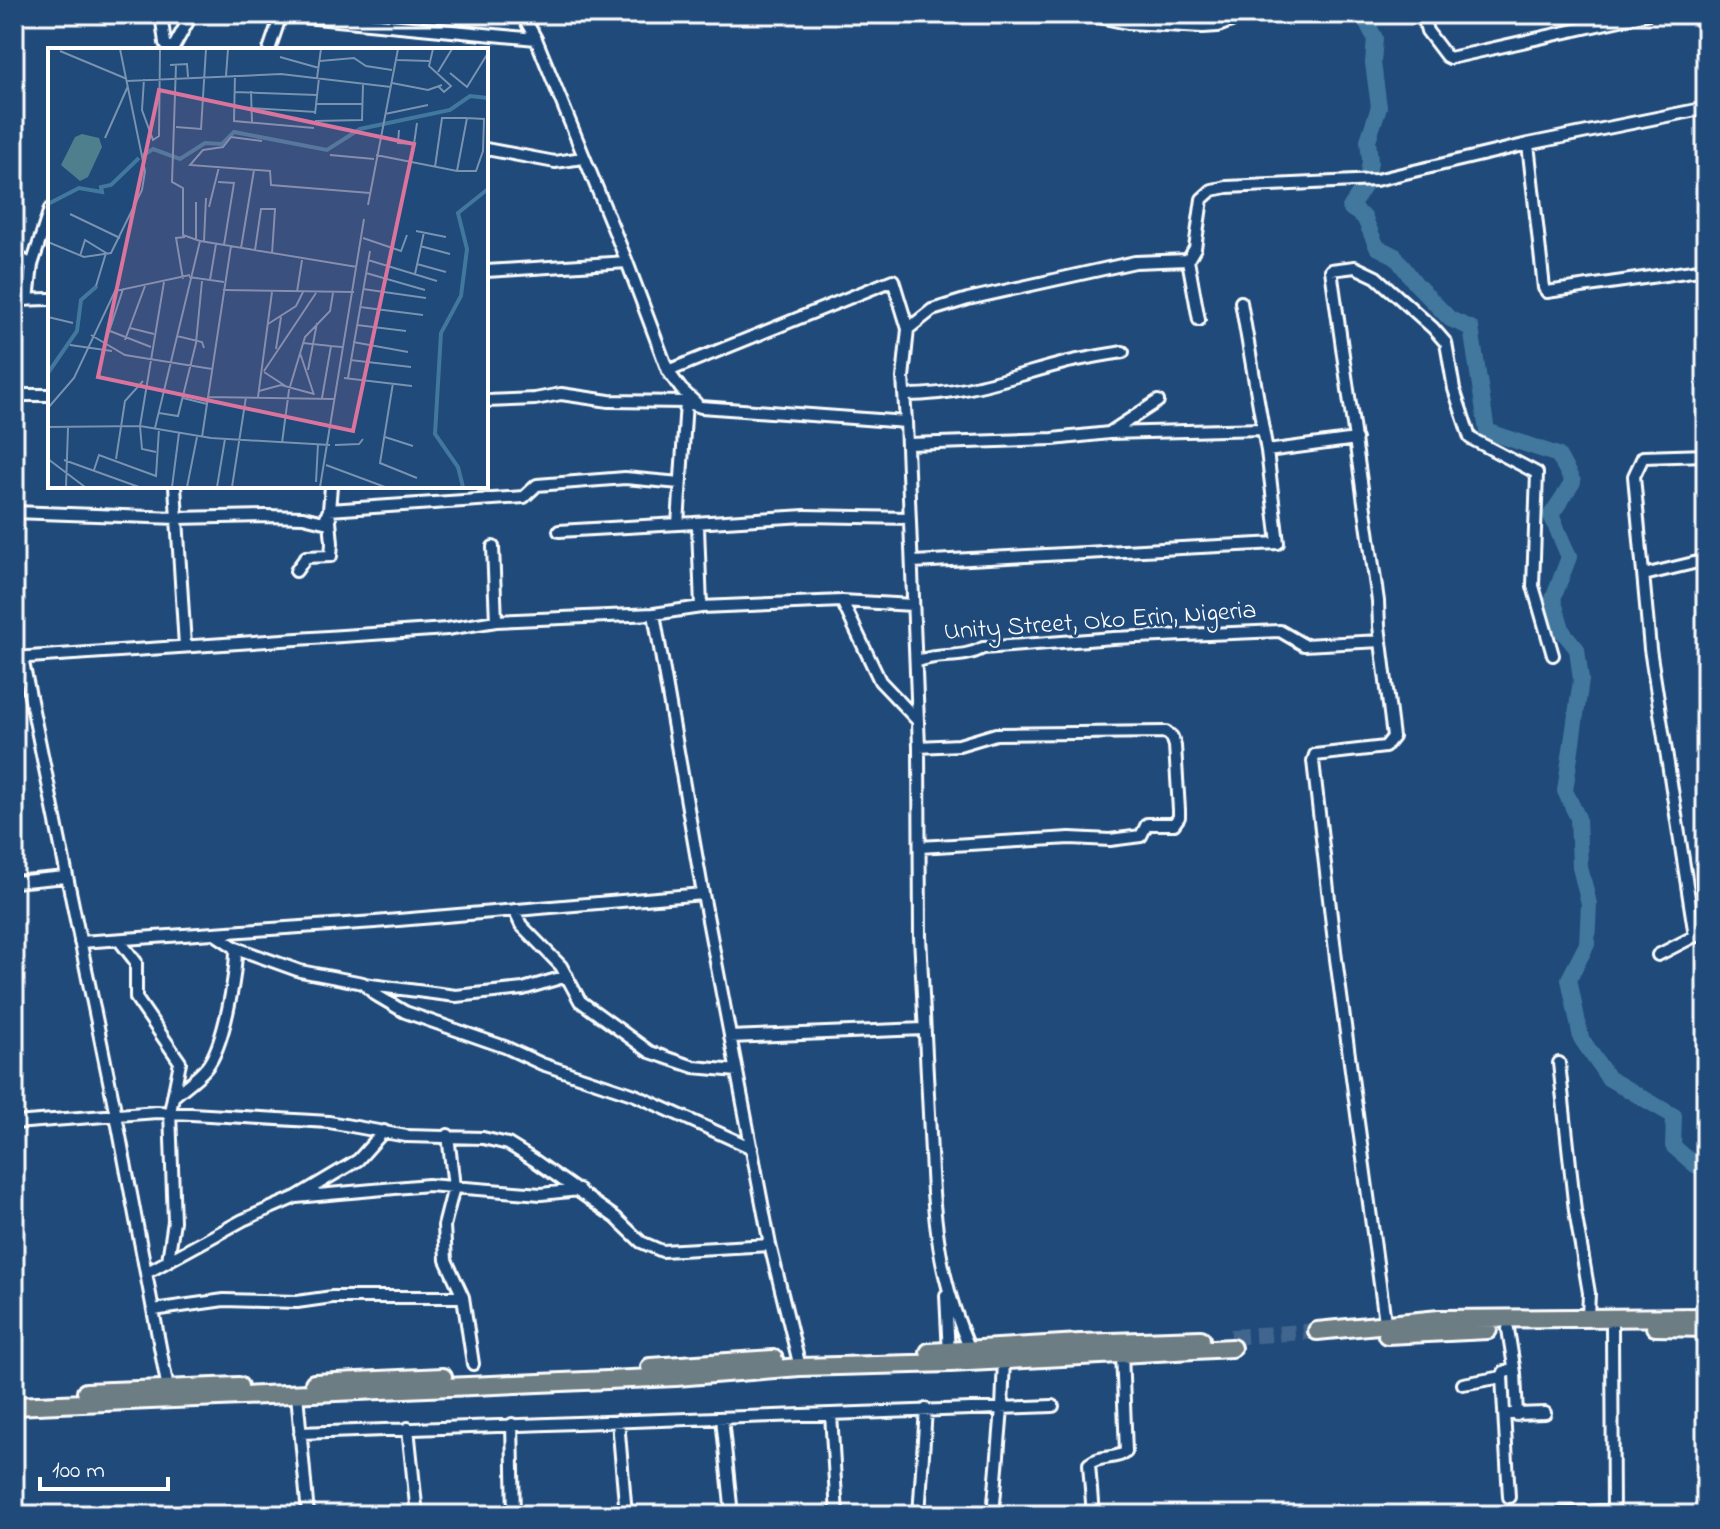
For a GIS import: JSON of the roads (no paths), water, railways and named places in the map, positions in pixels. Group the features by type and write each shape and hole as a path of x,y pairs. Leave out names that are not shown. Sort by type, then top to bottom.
{"main road":[{"path":"1386,1330 1439,1319 1706,1317"},
{"path":"1318,1336 1386,1330 1706,1328"},
{"path":"14,1395 722,1364 949,1357 1004,1360 1231,1342 970,1350 949,1357"},
{"path":"14,1406 702,1376 799,1362"}],"street":[{"path":"161,14 165,43 169,48"},
{"path":"172,48 192,14"},
{"path":"274,14 536,39"},
{"path":"522,14 536,39 668,371 681,389 701,407"},
{"path":"1084,14 1128,23 1203,27 1218,26 1249,14"},
{"path":"1432,14 1424,20 1425,27 1450,58 1647,14"},
{"path":"270,48 281,15"},
{"path":"1199,320 1188,260 1195,248 1202,199 1212,190 1371,181 1528,144 1706,108"},
{"path":"1528,144 1544,288 1547,292 1706,269"},
{"path":"488,149 555,162 583,158"},
{"path":"28,300 32,265 48,215"},
{"path":"14,255 32,265"},
{"path":"908,329 932,310 968,299 1135,262 1188,260"},
{"path":"488,270 627,262"},
{"path":"1386,1330 1313,761 1315,755 1385,747 1391,743 1392,725 1378,601 1331,270 1355,267 1376,277 1433,328 1446,343 1454,389 1470,438 1537,473 1533,586 1553,655"},
{"path":"668,371 893,280 908,329 903,378 909,444 919,747 923,1029 936,1235 946,1289 949,1357"},
{"path":"14,300 48,299"},
{"path":"913,562 1278,543 1267,451 1241,302"},
{"path":"904,395 970,390 1069,362 1123,352"},
{"path":"488,401 535,399 561,394 609,401 686,402 701,407 906,422"},
{"path":"14,395 48,395"},
{"path":"1109,433 1158,401"},
{"path":"678,524 686,402"},
{"path":"909,444 1053,439 1109,433 1263,429"},
{"path":"1267,451 1356,439"},
{"path":"1658,955 1700,936 1652,665 1634,476 1643,457 1706,455"},
{"path":"329,510 524,497 537,485 595,480 625,478 680,483"},
{"path":"175,488 185,646"},
{"path":"296,571 306,557 331,556 331,488"},
{"path":"14,512 177,518 303,517 324,522 329,510"},
{"path":"559,531 805,516 910,518"},
{"path":"694,523 698,527 701,607"},
{"path":"493,547 496,621"},
{"path":"1644,575 1706,560"},
{"path":"168,1389 116,1115 18,657 447,629 496,621 654,614 701,607 842,601 913,605"},
{"path":"842,601 880,681 918,721"},
{"path":"654,614 703,894 770,1245 799,1362"},
{"name":"Unity Street, Oko Erin, Nigeria","path":"916,662 926,657 968,656 983,648 1143,637 1280,631 1304,645 1381,641"},
{"path":"919,747 959,745 996,734 1166,732 1175,746 1179,810 1174,824 1147,824 1141,836 1110,840 1057,839 920,847"},
{"path":"14,882 66,877"},
{"path":"80,942 703,894"},
{"path":"514,910 521,925 561,966 580,1001 650,1052 694,1067 737,1071"},
{"path":"215,934 236,948 300,971 456,996 523,989 567,976"},
{"path":"119,940 136,962 136,998 180,1062 170,1112 174,1221 168,1260"},
{"path":"173,1097 208,1066 218,1043 230,997 236,948"},
{"path":"363,983 376,995 405,1012 505,1047 542,1064 635,1095 752,1148"},
{"path":"730,1037 923,1029"},
{"path":"1559,1063 1575,1211 1589,1293 1588,1317"},
{"path":"14,1123 170,1112 329,1122 406,1136 483,1138 508,1144 579,1190 641,1242 662,1251 770,1245"},
{"path":"146,1273 243,1220 296,1197 358,1160 384,1131"},
{"path":"448,1135 454,1187 444,1226 446,1260 463,1297 473,1364"},
{"path":"296,1197 428,1185 541,1194 579,1190"},
{"path":"946,1289 970,1350"},
{"path":"153,1310 224,1300 297,1302 332,1297 463,1297"},
{"path":"1542,1515 1613,1513 1612,1327"},
{"path":"1508,1329 1517,1415"},
{"path":"1093,1515 1089,1464 1093,1460 1121,1456 1126,1452 1122,1353"},
{"path":"993,1515 1004,1360"},
{"path":"1509,1497 1502,1377 1504,1372 1514,1370"},
{"path":"1463,1384 1502,1377"},
{"path":"297,1394 308,1515"},
{"path":"300,1433 1053,1406"},
{"path":"919,1515 926,1409"},
{"path":"1505,1414 1545,1413"},
{"path":"831,1414 837,1515"},
{"path":"722,1418 732,1515"},
{"path":"618,1421 626,1515"},
{"path":"512,1424 514,1515"},
{"path":"408,1428 417,1515"}],"waterway":[{"path":"1362,14 1375,38 1373,63 1379,107 1368,140 1370,161 1367,182 1350,208 1364,217 1377,247 1395,256 1416,284 1450,319 1471,328 1487,431 1558,455 1573,482 1551,515 1569,557 1553,599 1563,632 1577,649 1581,680 1565,791 1578,818 1580,867 1589,904 1587,944 1569,979 1581,1038 1608,1078 1674,1116 1673,1146 1695,1165 1706,1170"}],"tunnel":[{"path":"1231,1337 1317,1331"}]}
